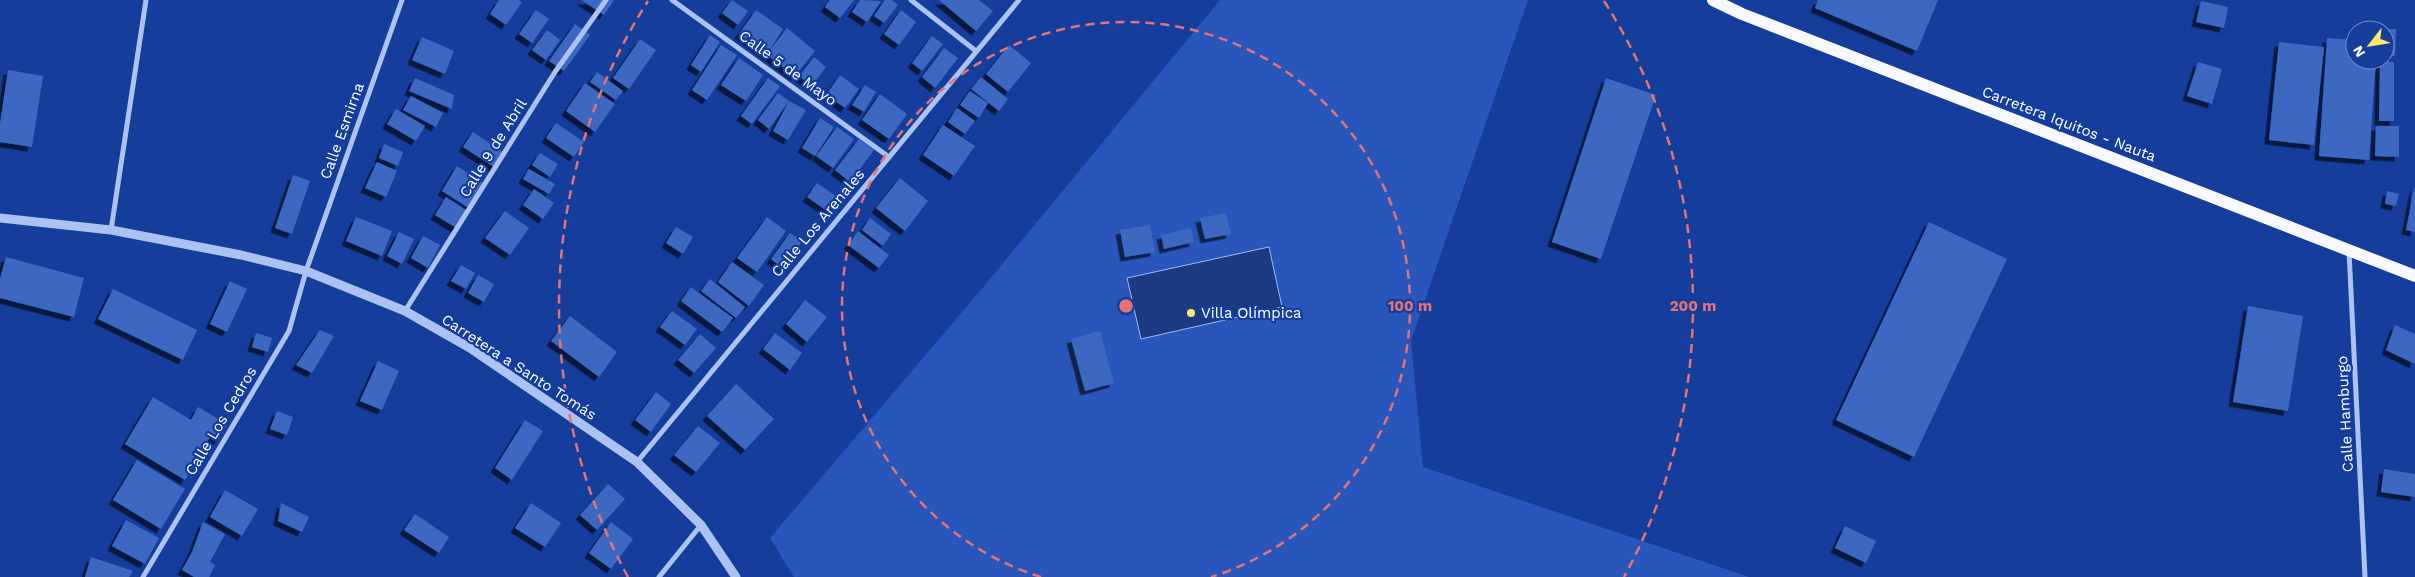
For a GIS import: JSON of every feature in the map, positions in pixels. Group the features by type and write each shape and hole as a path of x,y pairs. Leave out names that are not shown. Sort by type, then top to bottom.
{"main road":[{"name":"Carretera Iquitos - Nauta","path":"1713,0 1742,14 2415,276"}],"street":[{"path":"111,230 146,0"},
{"name":"Calle Esmirna","path":"306,271 402,0"},
{"name":"Calle 9 de Abril","path":"405,311 555,72 606,0"},
{"name":"Calle 5 de Mayo","path":"672,0 889,157"},
{"path":"911,0 976,51"},
{"name":"Calle Los Arenales","path":"637,462 1019,0"},
{"name":"Carretera a Santo Tomás","path":"0,218 111,230 241,255 306,271 405,311 470,348 637,462 701,525 736,577"},
{"name":"Calle Hamburgo","path":"2349,250 2365,577"},
{"name":"Calle Los Cedros","path":"143,577 289,331 306,271"},
{"path":"659,577 701,525"}],"shaded area":[{"name":"Villa Olímpica","path":"1220,0 1528,0 1411,341 1423,467 1749,577 794,577 770,538 985,285"},
{"path":"1269,247 1282,307 1141,339 1127,278"}],"building":[{"path":"499,0 519,0 522,2 506,25 490,14"},
{"path":"581,0 614,0 604,15"},
{"path":"732,0 748,11 738,25 722,13"},
{"path":"830,0 854,0 840,18 825,7"},
{"path":"860,0 881,1 867,22 852,12"},
{"path":"885,0 892,0 898,5 884,23 874,16"},
{"path":"939,0 979,0 993,11 976,31"},
{"path":"1818,0 1938,0 1917,51 1815,8"},
{"path":"2201,1 2228,7 2224,28 2196,22"},
{"path":"536,10 549,19 532,43 519,34"},
{"path":"756,10 783,29 769,51 787,28 815,51 795,76 739,34"},
{"path":"901,10 916,22 899,45 884,34"},
{"path":"575,24 590,35 564,71 549,61"},
{"path":"547,30 560,40 546,60 532,50"},
{"path":"710,35 720,42 701,72 691,65"},
{"path":"932,36 943,44 922,71 912,63"},
{"path":"422,37 454,51 445,74 412,60"},
{"path":"2327,38 2345,39 2345,70 2375,70 2369,160 2319,156"},
{"path":"640,39 656,50 629,89 613,78"},
{"path":"2279,42 2324,47 2314,145 2269,140"},
{"path":"721,45 737,55 707,100 692,90"},
{"path":"1009,45 1031,63 1008,92 986,74"},
{"path":"944,48 958,58 935,88 922,77"},
{"path":"814,57 826,67 812,86 799,76"},
{"path":"739,58 763,75 746,101 721,85"},
{"path":"2198,62 2222,69 2212,104 2187,96"},
{"path":"8,70 43,76 32,147 0,142 0,124"},
{"path":"2380,70 2394,70 2394,121 2379,121"},
{"path":"597,72 623,91 616,100 590,82"},
{"path":"840,75 859,89 845,108 826,95"},
{"path":"981,77 1008,99 999,111 971,89"},
{"path":"415,78 454,95 452,109 409,91"},
{"path":"768,78 780,86 752,124 741,116"},
{"path":"1606,78 1656,95 1601,259 1552,242"},
{"path":"585,83 615,104 595,132 566,111"},
{"path":"865,85 876,92 864,112 852,105"},
{"path":"970,91 988,103 979,118 960,105"},
{"path":"778,93 789,101 769,129 758,120"},
{"path":"880,94 907,114 889,139 862,120"},
{"path":"411,96 443,113 436,127 403,110"},
{"path":"789,101 806,110 788,140 773,131"},
{"path":"957,108 975,121 965,134 948,122"},
{"path":"396,109 425,126 416,141 387,124"},
{"path":"820,118 834,127 815,156 802,148"},
{"path":"556,123 584,142 574,157 546,138"},
{"path":"943,125 975,146 954,176 923,155"},
{"path":"2376,126 2399,126 2399,157 2375,156"},
{"path":"837,127 854,139 833,168 816,156"},
{"path":"473,132 506,154 497,169 463,147"},
{"path":"859,139 874,150 850,182 835,170"},
{"path":"384,144 403,152 398,166 379,158"},
{"path":"540,153 558,164 550,177 532,165"},
{"path":"377,162 397,171 386,197 365,188"},
{"path":"457,166 486,185 470,209 442,191"},
{"path":"529,169 555,184 549,194 523,179"},
{"path":"293,175 310,181 292,234 275,228"},
{"path":"900,178 928,201 905,231 876,208"},
{"path":"817,183 837,197 827,211 807,197"},
{"path":"2415,188 2415,232 2406,230"},
{"path":"534,189 554,203 543,219 523,205"},
{"path":"2387,191 2399,194 2396,206 2385,204"},
{"path":"446,197 468,211 458,229 435,215"},
{"path":"505,211 529,228 510,255 485,238"},
{"path":"1226,213 1231,234 1205,239 1200,218"},
{"path":"356,217 392,231 382,256 346,241"},
{"path":"767,217 786,231 757,272 737,258"},
{"path":"870,218 891,234 883,246 862,230"},
{"path":"1929,222 2007,259 1914,457 1836,420"},
{"path":"1150,225 1155,252 1125,257 1120,230"},
{"path":"676,227 693,237 683,254 666,243"},
{"path":"1191,228 1194,242 1164,249 1161,235"},
{"path":"858,231 889,255 879,268 848,245"},
{"path":"399,232 414,239 402,264 387,256"},
{"path":"790,233 802,241 782,268 771,259"},
{"path":"423,236 440,245 428,268 411,258"},
{"path":"6,257 84,278 74,317 0,298 0,279"},
{"path":"732,262 764,285 749,306 718,282"},
{"path":"461,265 475,273 466,289 451,281"},
{"path":"478,275 494,284 484,302 468,293"},
{"path":"710,279 745,307 736,318 701,291"},
{"path":"230,281 247,289 227,332 210,324"},
{"path":"691,287 733,318 722,332 681,301"},
{"path":"113,289 197,330 183,360 98,319"},
{"path":"805,300 827,317 807,342 786,324"},
{"path":"2248,306 2303,316 2288,411 2233,402"},
{"path":"672,311 697,329 685,345 660,327"},
{"path":"570,316 617,352 599,377 551,341"},
{"path":"2395,325 2415,334 2415,364 2386,350"},
{"path":"320,330 334,336 312,373 296,365"},
{"path":"1100,331 1114,383 1085,391 1071,339"},
{"path":"256,333 272,338 268,352 252,347"},
{"path":"775,333 802,353 790,370 763,349"},
{"path":"700,334 716,348 694,373 678,360"},
{"path":"378,361 399,371 382,410 360,401"},
{"path":"736,384 774,419 745,450 707,416"},
{"path":"656,392 671,404 651,432 635,420"},
{"path":"153,397 191,420 198,407 227,424 218,441 210,437 185,480 125,444"},
{"path":"277,411 293,417 287,435 270,429"},
{"path":"525,420 543,431 512,480 495,468"},
{"path":"698,426 720,443 696,472 674,455"},
{"path":"137,460 185,489 161,529 113,500"},
{"path":"2384,469 2415,474 2415,497 2381,492"},
{"path":"608,484 625,499 597,530 580,515"},
{"path":"225,490 258,509 242,536 210,517"},
{"path":"281,503 309,517 302,532 278,521"},
{"path":"531,503 561,523 545,547 515,528"},
{"path":"415,514 449,537 439,553 404,530"},
{"path":"126,520 159,538 145,564 112,546"},
{"path":"203,522 225,534 210,562 215,565 209,577 194,577 182,570 192,552"},
{"path":"611,522 633,539 611,569 589,553"},
{"path":"1845,526 1876,541 1866,563 1835,548"},
{"path":"91,557 133,571 129,577 85,577"}],"place":[{"name":"Villa Olímpica","path":"1191,313"}]}
